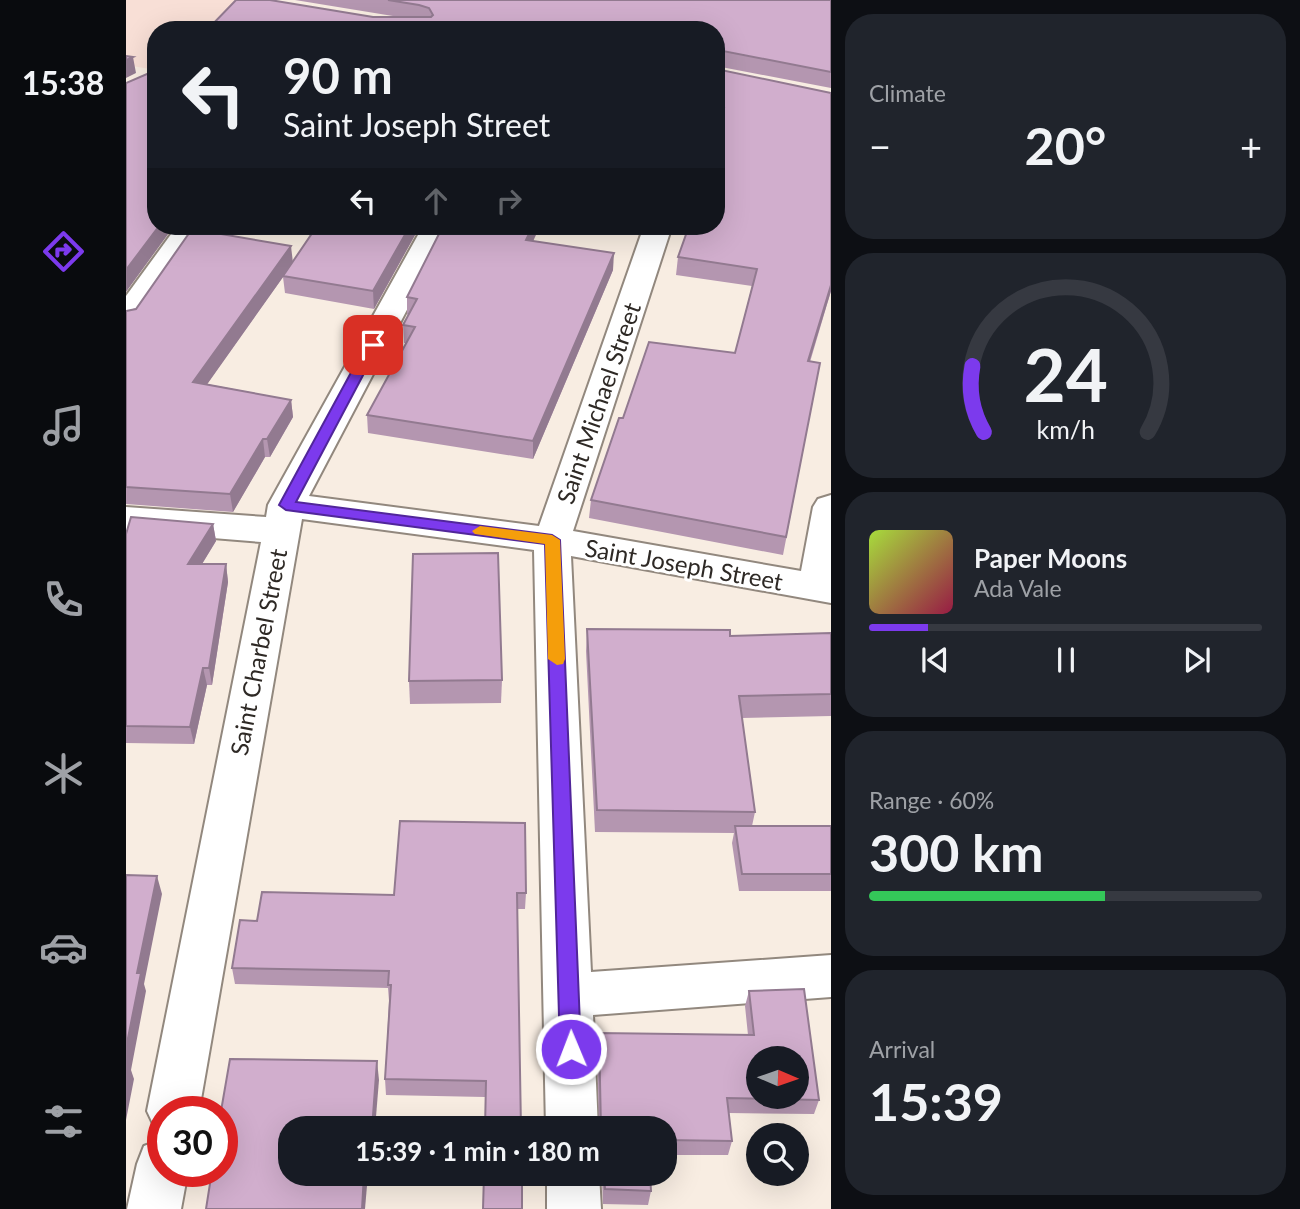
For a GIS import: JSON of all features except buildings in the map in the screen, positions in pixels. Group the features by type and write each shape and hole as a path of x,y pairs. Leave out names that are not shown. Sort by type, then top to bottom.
{"street":[{"path":"126,318 186,235"},
{"name":"Saint Charbel Street","path":"176,1096 283,518 432,235"},
{"name":"Saint Michael Street","path":"572,1116 552,540 655,235"},
{"path":"824,589 831,507"},
{"name":"Saint Joseph Street","path":"126,519 283,518 552,540 824,589"},
{"path":"569,995 831,976"},
{"path":"573,1186 574,1209"},
{"path":"154,1209 158,1187"}],"shaded area":[{"path":"126,0 244,0 222,21 147,21 147,68 126,65"}],"slow traffic":[{"path":"480,531 552,540 557,659"}],"route":[{"path":"373,345 286,505 552,540 571,1049"}]}
